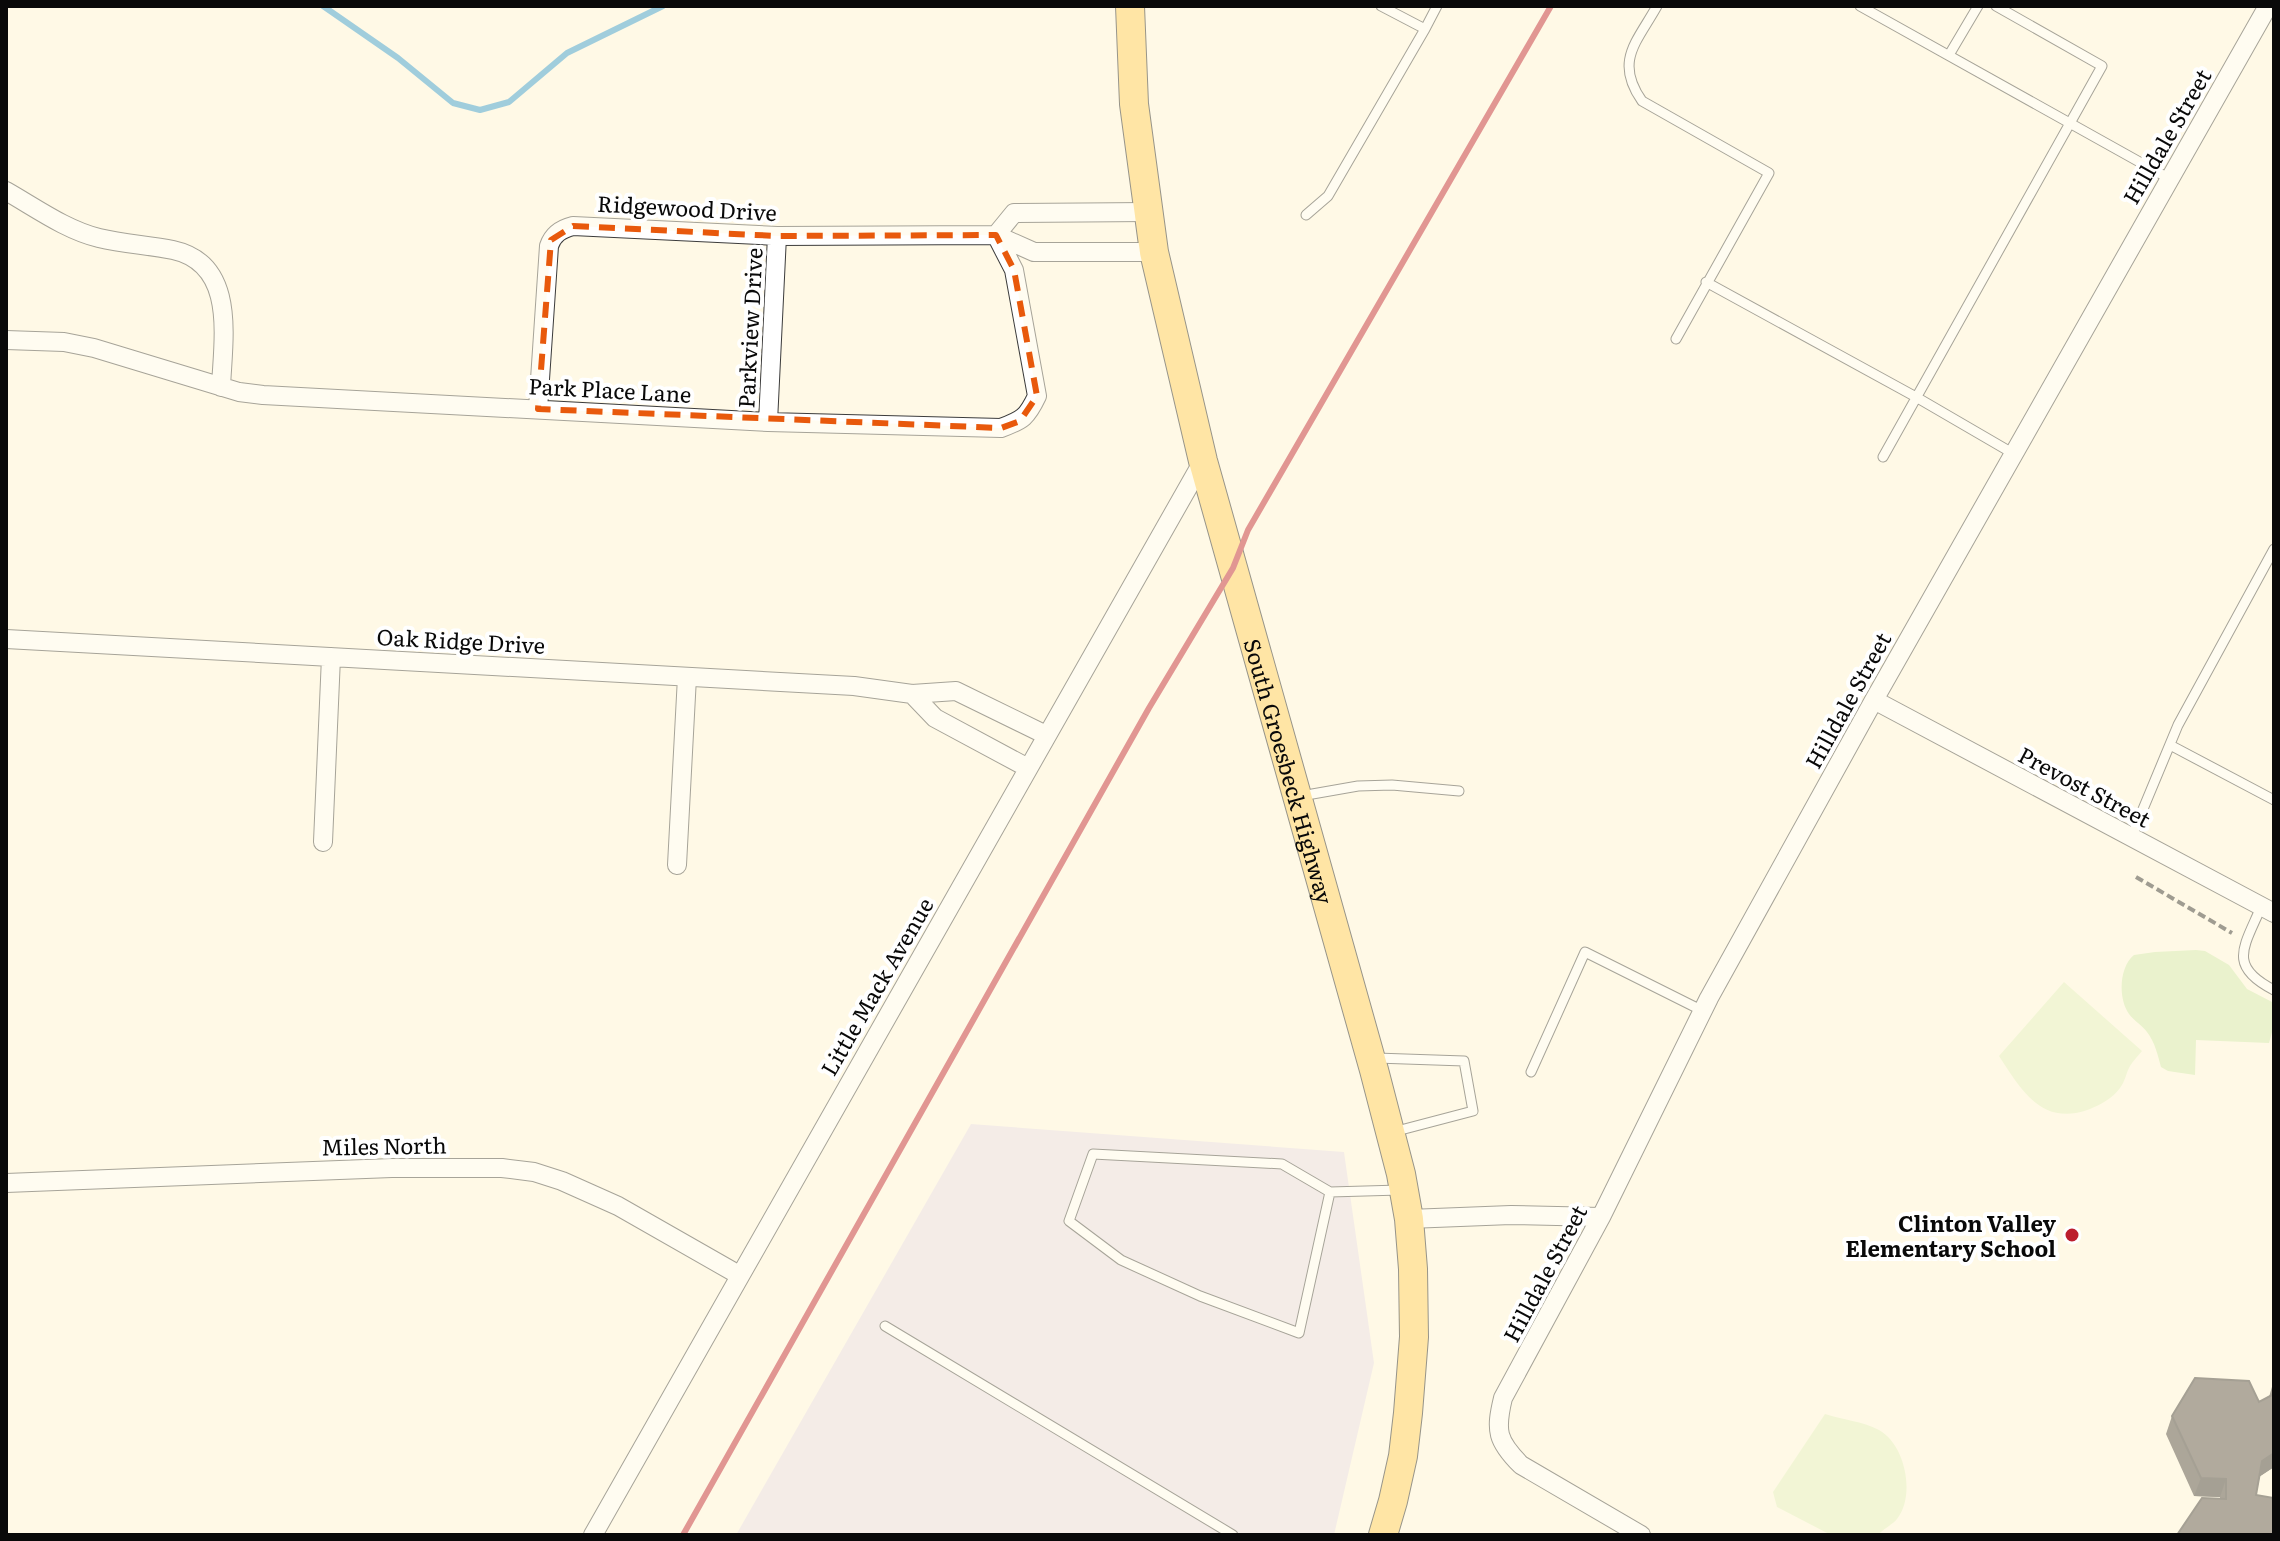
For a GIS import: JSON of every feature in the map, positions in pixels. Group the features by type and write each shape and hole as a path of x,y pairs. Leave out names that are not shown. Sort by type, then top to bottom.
{"main road":[{"name":"South Groesbeck Highway","path":"1130,6 1134,104 1154,252 1203,461 1370,1058 1409,1219 1414,1337 1408,1413 1403,1456 1383,1535"}],"street":[{"name":"Hilldale Street","path":"1641,1535 1521,1465 1507,1451 1498,1431 1503,1398 1601,1217 1703,1011 1874,700 2268,6"},
{"path":"6,191 78,232 101,239 174,250 196,260 208,272 222,298 221,387"},
{"path":"996,235 1014,213 1148,212"},
{"name":"Ridgewood Drive","path":"538,409 549,246 556,234 565,228 777,236 996,235 1034,252 1154,252"},
{"name":"Park Place Lane","path":"6,340 64,342 94,348 221,387 263,395 768,422 1001,428 1020,421 1037,396 1014,270 996,235"},
{"name":"Parkview Drive","path":"768,422 777,236"},
{"name":"Little Mack Avenue","path":"593,1535 1203,461"},
{"name":"Oak Ridge Drive","path":"6,639 854,686 912,694 956,691 1046,735"},
{"path":"323,842 331,657"},
{"path":"677,865 687,677"},
{"path":"912,694 935,718 1028,768"},
{"name":"Prevost Street","path":"1874,700 2267,910"},
{"name":"Miles North","path":"6,1183 392,1168 502,1168 534,1172 618,1206 739,1275"},
{"path":"1409,1219 1511,1215 1601,1217"}],"lane":[{"path":"1381,6 1425,29"},
{"path":"1306,215 1328,196 1437,6"},
{"path":"1657,6 1630,54 1628,68 1631,86 1642,101 1769,173 1676,339"},
{"path":"1860,6 2170,179"},
{"path":"1949,55 1978,6"},
{"path":"1883,457 2102,66 1996,6"},
{"path":"1706,282 2014,454"},
{"path":"2131,838 2178,725 2274,549"},
{"path":"2170,745 2274,800"},
{"path":"1297,796 1358,786 1392,785 1459,791"},
{"path":"2267,910 2244,949 2244,965 2255,979 2274,990"},
{"path":"1531,1072 1585,952 1703,1011"},
{"path":"1370,1058 1464,1061 1473,1111 1390,1132"},
{"path":"1330,1192 1299,1333 1200,1296 1121,1260 1069,1221 1093,1154 1282,1164 1330,1192 1404,1190"},
{"path":"885,1326 1233,1535"}],"path":[{"path":"2136,877 2232,931 2229,947"}],"highlighted area":[{"path":"573,226 777,236 996,235 1014,270 1037,396 1020,421 1001,428 538,409 551,240"}],"shaded area":[{"path":"971,1124 1344,1152 1374,1363 1334,1535 736,1535"}],"green space":[{"path":"2205,951 2229,965 2247,989 2274,1003 2274,1025 2269,1043 2196,1040 2195,1075 2161,1067 2150,1036 2125,1008 2122,983 2125,967 2134,955"},
{"path":"2064,982 2142,1051 2114,1095 2094,1107 2073,1113 2059,1113 2035,1102 2016,1082 1999,1056"},
{"path":"1825,1414 1879,1430 1888,1437 1901,1458 1907,1484 1903,1509 1895,1521 1878,1535 1831,1535 1777,1507 1773,1492"}],"building":[{"path":"2195,1378 2249,1381 2259,1402 2274,1394 2274,1453 2262,1461 2256,1495 2274,1498 2274,1535 2177,1535 2202,1498 2226,1499 2226,1479 2201,1478 2172,1416"}],"waterway":[{"path":"323,6 398,58 453,103 480,110 509,102 567,53 663,6"}],"railway":[{"path":"683,1535 1149,708 1233,568 1248,530 1551,6"}],"place":[{"name":"Clinton Valley Elementary School","path":"2072,1235"}]}
